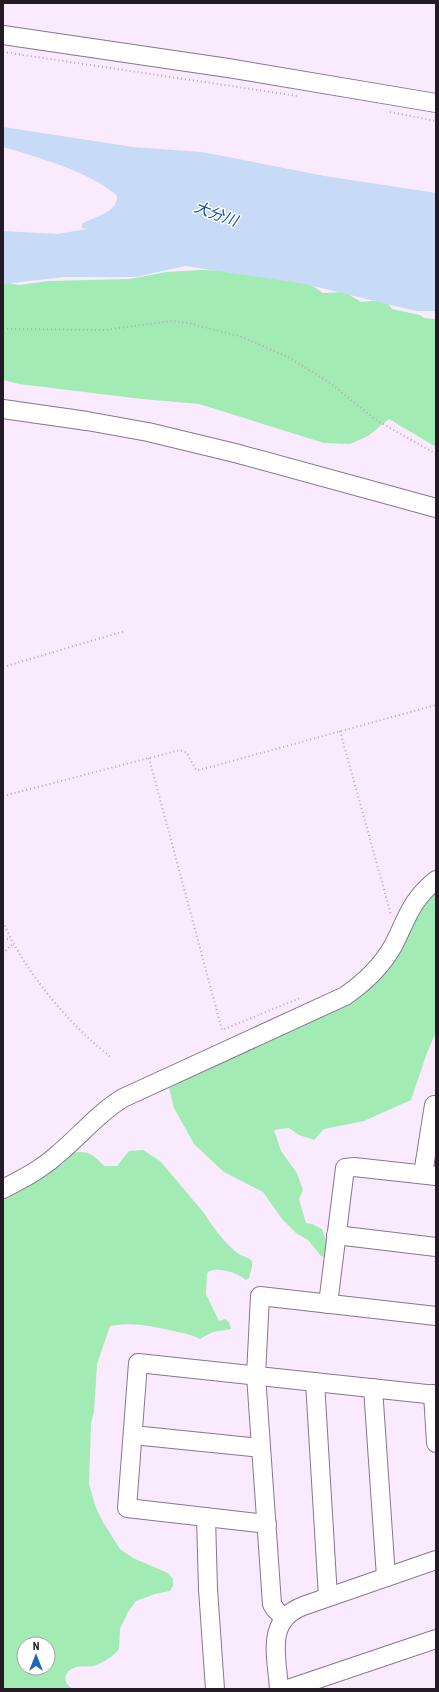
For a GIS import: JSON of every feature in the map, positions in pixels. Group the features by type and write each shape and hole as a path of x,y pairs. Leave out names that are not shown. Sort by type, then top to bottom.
{"street":[{"path":"3,35 228,68 436,103"},
{"path":"3,409 87,420 148,432 235,453 436,508"},
{"path":"3,1189 52,1160 99,1115 123,1098 341,998 354,990 383,960 393,946 411,907 421,894 436,880"},
{"path":"328,1304 345,1168 354,1167 429,1175 434,1105 436,1106"},
{"path":"336,1235 436,1246"},
{"path":"284,1618 272,1604 256,1375 260,1296 436,1316"},
{"path":"267,1524 127,1508 138,1363 435,1395 436,1443"},
{"path":"315,1382 328,1597"},
{"path":"373,1388 386,1577"},
{"path":"133,1435 261,1448"},
{"path":"206,1517 208,1589 215,1689"},
{"path":"279,1689 276,1634 279,1625 284,1618 297,1608 436,1560"},
{"path":"288,1689 436,1639"}],"path":[{"path":"3,52 300,97"},
{"path":"384,111 436,121"},
{"path":"3,329 105,330 171,321 188,322 242,337 288,357 324,379 376,420 436,454"},
{"path":"3,667 126,631"},
{"path":"3,796 182,750 187,753 196,770 199,770 436,705"},
{"path":"340,731 391,915"},
{"path":"149,758 222,1030 300,998"},
{"path":"3,922 13,944 28,968 70,1021 93,1044 112,1058"},
{"path":"3,938 11,940"},
{"path":"3,954 7,948 13,944"}],"green space":[{"path":"201,270 233,271 307,282 323,293 345,292 361,302 379,300 387,302 392,309 420,315 424,318 436,319 436,447 389,419 368,436 350,444 324,443 199,404 142,399 19,384 3,380 3,282 19,285 49,281 130,279 166,272"},
{"path":"436,889 436,1032 427,1053 411,1100 364,1121 324,1129 314,1140 299,1135 289,1128 274,1130 281,1151 297,1173 303,1190 299,1199 306,1223 322,1229 330,1250 328,1259 321,1256 308,1240 296,1233 282,1219 263,1192 224,1172 194,1144 174,1108 169,1088 367,989 391,967 406,942 411,922"},
{"path":"143,1150 160,1161 204,1213 215,1230 225,1241 239,1254 251,1260 252,1268 249,1278 246,1280 238,1275 221,1270 215,1270 207,1273 206,1294 219,1321 225,1319 229,1322 231,1329 213,1332 200,1339 187,1334 149,1326 127,1324 110,1326 97,1364 94,1412 91,1423 89,1484 96,1508 120,1549 133,1558 168,1573 173,1579 173,1586 170,1591 155,1594 136,1601 128,1612 120,1629 119,1649 117,1652 99,1664 93,1666 79,1666 69,1671 66,1676 66,1680 69,1686 73,1689 3,1689 3,1199 63,1164 71,1153 82,1152 90,1154 97,1158 104,1166 117,1166 129,1151"}],"water":[{"name":"大分川","path":"3,127 133,147 202,152 325,176 436,193 436,311 416,311 305,284 185,266 136,277 64,277 3,284 3,231 57,234 87,229 82,228 82,224 109,211 116,202 117,196 94,180 63,166 3,147"}]}
